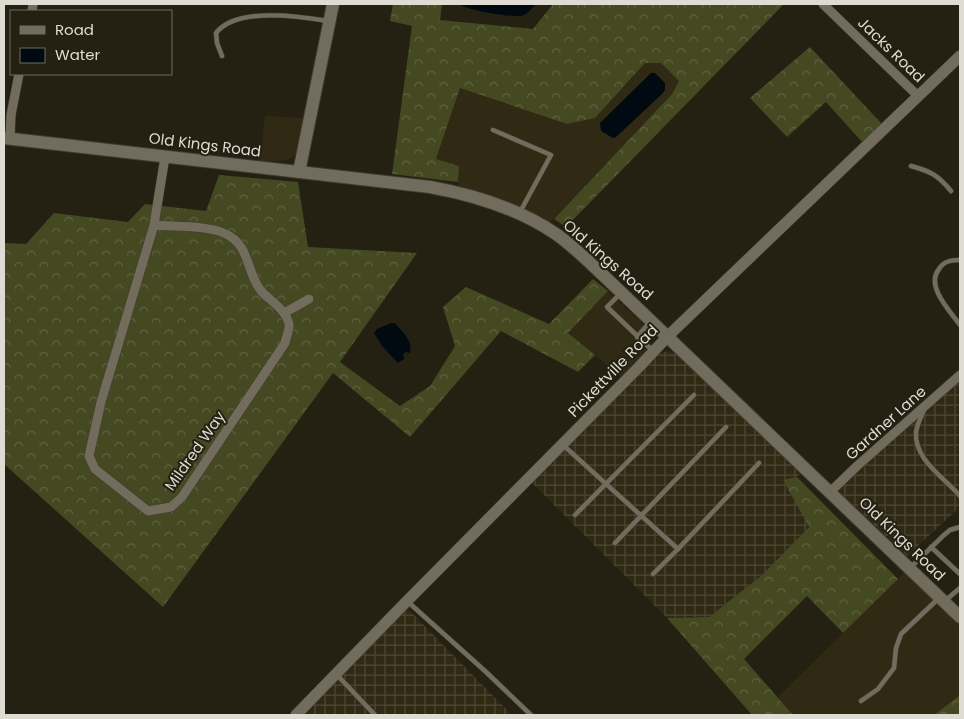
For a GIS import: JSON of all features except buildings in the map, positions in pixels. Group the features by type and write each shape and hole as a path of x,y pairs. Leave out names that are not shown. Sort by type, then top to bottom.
{"main road":[{"path":"300,172 333,4"},
{"name":"Old Kings Road","path":"7,138 430,187 458,192 485,200 520,214 556,234 622,292 960,617"}],"street":[{"name":"Jacks Road","path":"823,4 918,96"},
{"name":"Pickettville Road","path":"296,715 668,336 960,56"},
{"path":"7,138 19,75"},
{"name":"Mildred Way","path":"166,156 154,225 101,402 88,456 95,469 148,511 171,507 182,497 285,343 289,325 284,313"},
{"path":"154,225 212,229 227,234 240,245 261,290 284,313 309,299"},
{"name":"Gardner Lane","path":"830,492 960,375"}],"lane":[{"path":"222,56 216,33 221,26 234,21 273,16 329,21"},
{"path":"493,130 552,155 520,214"},
{"path":"911,166 927,170 943,181 951,191"},
{"path":"960,260 943,263 937,270 934,284 940,297 960,325"},
{"path":"622,292 607,307 653,352"},
{"path":"637,337 651,321"},
{"path":"575,514 694,395"},
{"path":"925,406 916,434 918,444 924,458 934,471 946,480 960,496"},
{"path":"615,543 726,427"},
{"path":"562,445 678,549"},
{"path":"653,574 760,463"},
{"path":"910,568 950,530 960,527"},
{"path":"931,546 960,574"},
{"path":"861,701 878,689 894,668 896,648 901,634 942,599 960,588"},
{"path":"407,601 531,715"},
{"path":"336,674 375,715"}],"shaded area":[{"path":"645,63 661,63 680,81 672,94 549,224 458,187 459,166 436,160 460,88 567,124 595,118"},
{"path":"265,116 304,118 295,155 287,160 260,162"},
{"path":"608,291 653,334 650,348 621,377 568,333"},
{"path":"668,351 682,356 803,471 797,477 783,480 809,527 762,575 709,617 667,618 530,481 653,358 660,353"},
{"path":"960,380 960,507 907,556 836,489"},
{"path":"906,571 960,627 960,695 934,715 793,715 778,697"},
{"path":"407,608 512,715 300,715"}],"green space":[{"path":"393,4 442,4 440,20 533,29 553,4 784,4 566,227 554,219 672,94 679,81 661,63 645,63 595,118 567,124 460,88 436,159 459,166 458,182 392,174 412,26 390,21"},
{"path":"810,47 882,124 863,143 826,102 787,137 750,98"},
{"path":"219,175 298,182 308,247 417,253 340,362 400,406 430,386 455,346 443,307 466,287 549,324 593,279 608,291 568,333 595,355 578,372 501,331 410,437 333,373 163,607 4,464 4,243 26,244 54,213 128,222 145,204 206,211"},
{"path":"797,477 898,579 843,633 807,596 744,659 793,715 752,715 667,618 709,617 762,575 809,527 783,480"},
{"path":"960,695 960,715 934,715"}],"water":[{"path":"459,4 536,4 526,14 519,16 480,11"},
{"path":"651,73 655,73 665,83 665,90 662,94 616,137 613,138 601,131 600,123"},
{"path":"395,323 407,337 411,348 410,353 406,352 403,354 404,359 398,363 382,346 374,333 377,329"}]}
